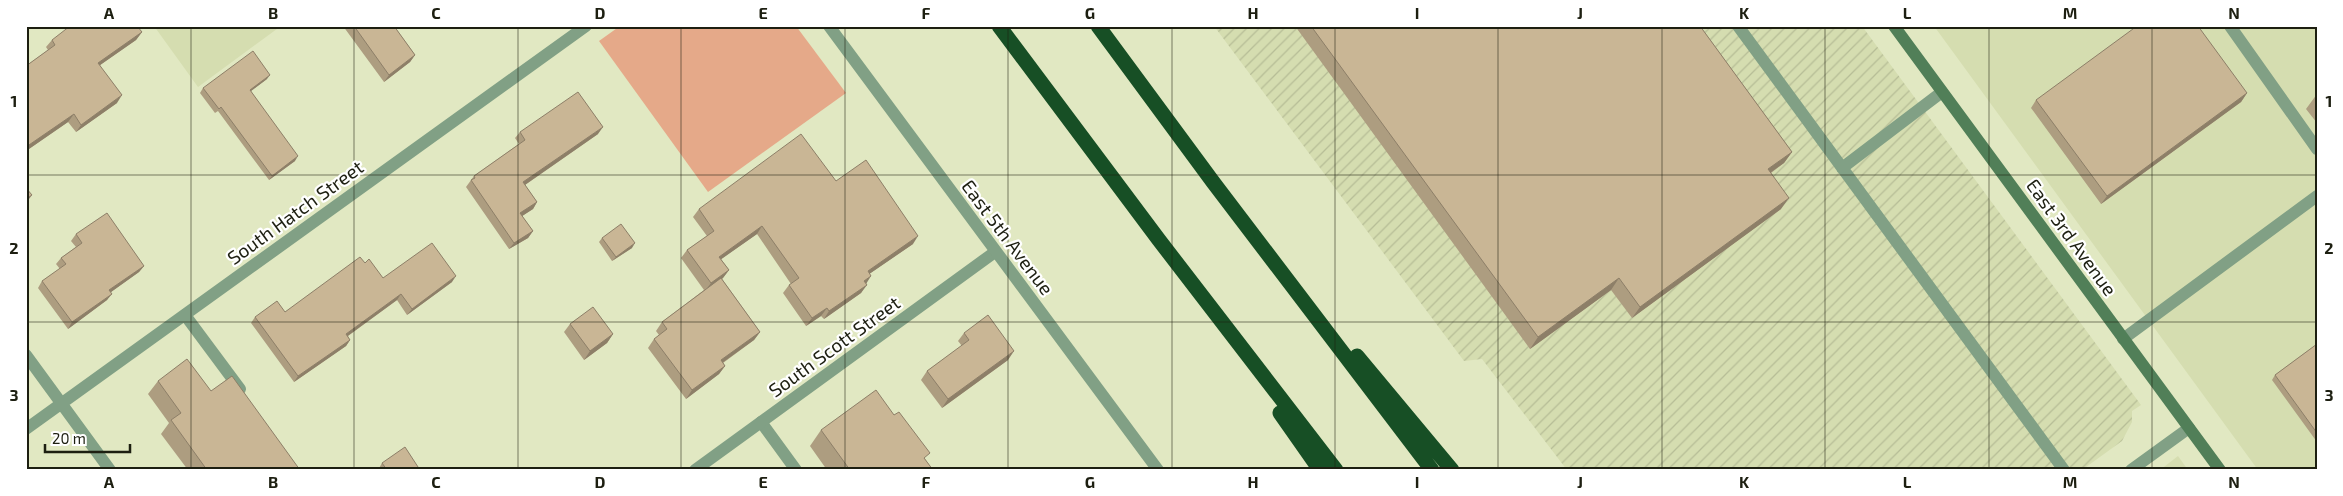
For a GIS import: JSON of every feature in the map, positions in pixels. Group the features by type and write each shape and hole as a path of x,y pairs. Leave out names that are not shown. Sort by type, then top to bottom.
{"highway":[{"path":"999,26 1159,240 1336,470"},
{"path":"1098,26 1213,182 1432,470"},
{"path":"1213,182 1452,470"},
{"path":"1159,240 1320,470"}],"main road":[{"name":"East 3rd Avenue","path":"1894,26 2220,470"}],"street":[{"name":"South Hatch Street","path":"26,429 586,26"},
{"name":"East 5th Avenue","path":"828,26 1158,470"},
{"path":"1738,26 2064,470"},
{"path":"2230,26 2317,149"},
{"path":"1842,168 1942,92"},
{"path":"2123,339 2317,196"},
{"name":"South Scott Street","path":"695,470 995,252"},
{"path":"185,315 248,400"},
{"path":"26,354 110,470"},
{"path":"761,422 796,470"},
{"path":"2131,470 2189,428"}],"shaded area":[{"path":"154,26 281,26 198,87"},
{"path":"620,26 796,26 846,93 708,192 599,41"},
{"path":"1214,26 1862,26 2141,405 2132,411 2132,422 2122,441 2082,470 1567,470 1482,359 1464,361"},
{"path":"1934,26 2317,26 2317,470 2258,470"},
{"path":"2178,456 2188,470 2160,470"}],"building":[{"path":"70,26 137,26 142,32 98,63 122,95 81,125 74,114 26,147 26,66 55,45 52,40"},
{"path":"354,26 394,26 415,55 389,75"},
{"path":"1311,26 1700,26 1792,152 1768,169 1789,198 1640,307 1619,278 1538,337"},
{"path":"2137,26 2198,26 2247,93 2107,196 2036,100"},
{"path":"253,51 270,75 250,90 298,156 272,176 221,107 219,109 203,88"},
{"path":"578,92 603,127 523,182 537,202 520,213 533,231 514,243 471,180 525,140 520,132"},
{"path":"801,134 836,181 866,160 918,236 868,271 871,276 864,281 867,285 829,311 827,308 812,318 789,285 799,278 762,226 719,257 729,270 711,283 687,250 714,231 699,209"},
{"path":"26,188 32,195 26,199"},
{"path":"107,213 144,266 109,290 112,294 72,322 42,281 66,264 61,258 82,243 76,234"},
{"path":"621,224 635,243 616,257 602,238"},
{"path":"432,243 456,276 412,309 401,294 346,334 350,340 298,376 255,317 277,301 285,312 360,257 365,263 369,259 383,278"},
{"path":"721,278 760,332 721,360 725,366 692,390 654,339 667,329 662,322"},
{"path":"593,307 613,334 590,351 570,324"},
{"path":"988,315 1014,351 948,399 927,371 969,340 964,333"},
{"path":"2317,344 2317,433 2275,375"},
{"path":"187,359 211,391 232,376 300,470 207,470 171,420 181,413 158,381"},
{"path":"876,390 894,415 899,412 930,453 924,458 933,470 850,470 821,430"},
{"path":"405,447 420,470 387,470 382,463"}]}
